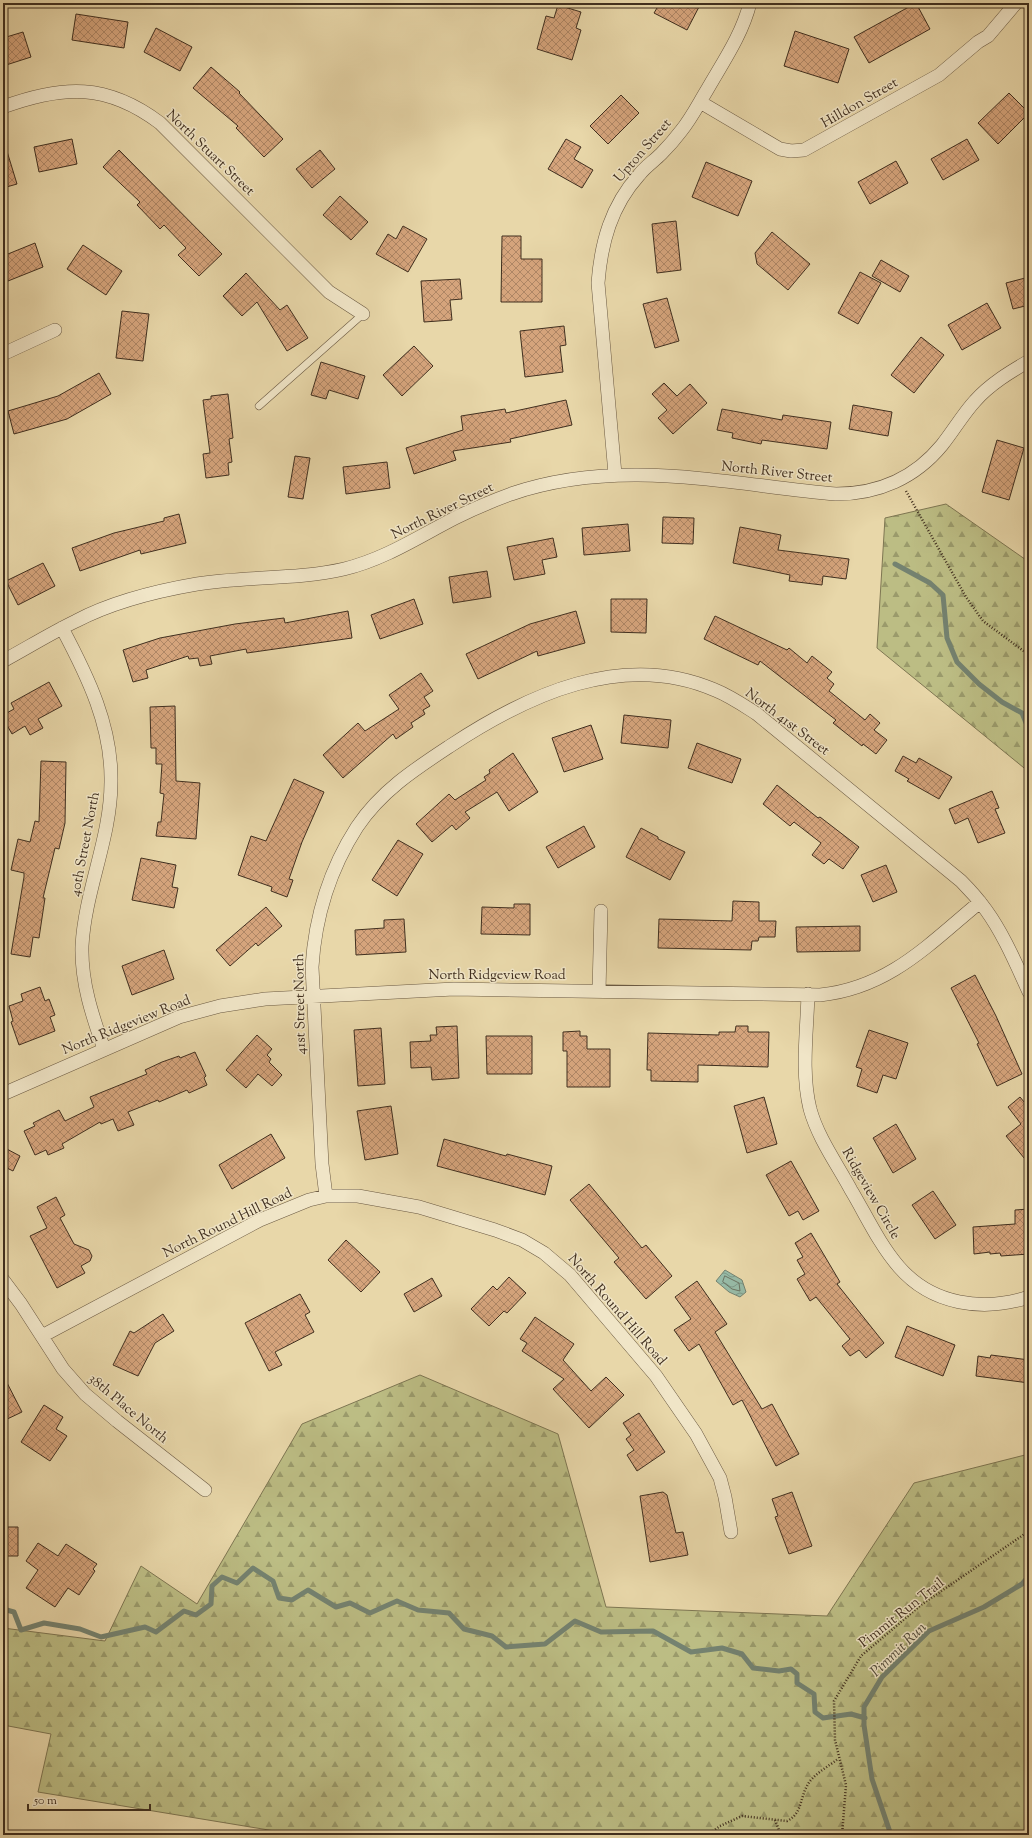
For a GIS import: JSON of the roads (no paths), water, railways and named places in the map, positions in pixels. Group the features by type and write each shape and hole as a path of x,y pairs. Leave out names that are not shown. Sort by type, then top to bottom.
{"street":[{"name":"Upton Street","path":"615,474 598,284 600,258 605,236 613,214 625,192 639,174 662,153 682,130 700,102 738,38 750,3"},
{"name":"Hilldon Street","path":"700,102 780,149 791,151 804,150 939,75 978,42 988,36 1016,3"},
{"name":"North Stuart Street","path":"3,107 39,95 55,92 79,91 103,94 123,100 143,111 160,123 329,292 363,314"},
{"path":"3,354 55,330"},
{"name":"North River Street","path":"3,661 76,620 111,607 174,589 219,581 299,576 346,568 396,550 459,516 510,495 530,488 571,478 615,474 675,476 836,494 861,493 873,490 900,480 922,465 932,456 975,401 990,387 1029,361"},
{"name":"40th Street North","path":"62,628 99,706 110,760 111,781 108,818 86,913 82,946 86,993 104,1049"},
{"name":"North 41st Street","path":"412,772 483,724 551,691 578,683 617,676 652,675 683,679 728,696 757,714 938,861 961,881 980,902"},
{"name":"41st Street North","path":"326,1196 322,1164 313,997 312,967 315,936 321,907 334,872 354,832 367,814 389,789 412,772"},
{"path":"980,902 1008,946 1029,992"},
{"name":"North Ridgeview Road","path":"3,1094 161,1024 198,1011 253,1001 454,989 808,994 846,991 861,987 887,975 912,958 980,902"},
{"path":"599,990 601,911"},
{"name":"Ridgeview Circle","path":"808,994 806,1069 808,1096 814,1121 826,1146 892,1258 917,1284 936,1294 958,1302 992,1305 1005,1304 1029,1297"},
{"name":"North Round Hill Road","path":"42,1336 260,1220 298,1204 326,1196 373,1198 419,1207 495,1230 522,1240 557,1263 570,1275 637,1353 678,1406 712,1461 720,1478 731,1532"},
{"name":"38th Place North","path":"5,1287 42,1336 63,1368 85,1394 205,1490"}],"lane":[{"path":"259,406 363,314"}],"water":[{"path":"725,1270 742,1280 746,1292 740,1297 729,1292 716,1281"}],"waterway":[{"path":"895,564 930,583 943,595 947,638 957,662 979,684 1002,702 1022,713 1029,730"},
{"path":"3,1609 14,1612 21,1630 44,1623 80,1629 101,1637 145,1627 156,1632 184,1611 196,1615 211,1604 212,1586 222,1577 237,1583 253,1568 273,1581 279,1598 292,1600 308,1590 336,1607 350,1603 370,1613 397,1601 418,1610 449,1613 464,1629 492,1636 506,1647 545,1644 575,1621 601,1632 653,1631 691,1652 722,1648 742,1654 753,1668 779,1671 791,1669 797,1674 797,1683 814,1694 815,1712 823,1718 851,1714 865,1718"},
{"name":"Pimmit Run","path":"891,1835 872,1779 864,1725 864,1707 882,1677 929,1631 984,1607 1022,1584 1029,1576"}]}
